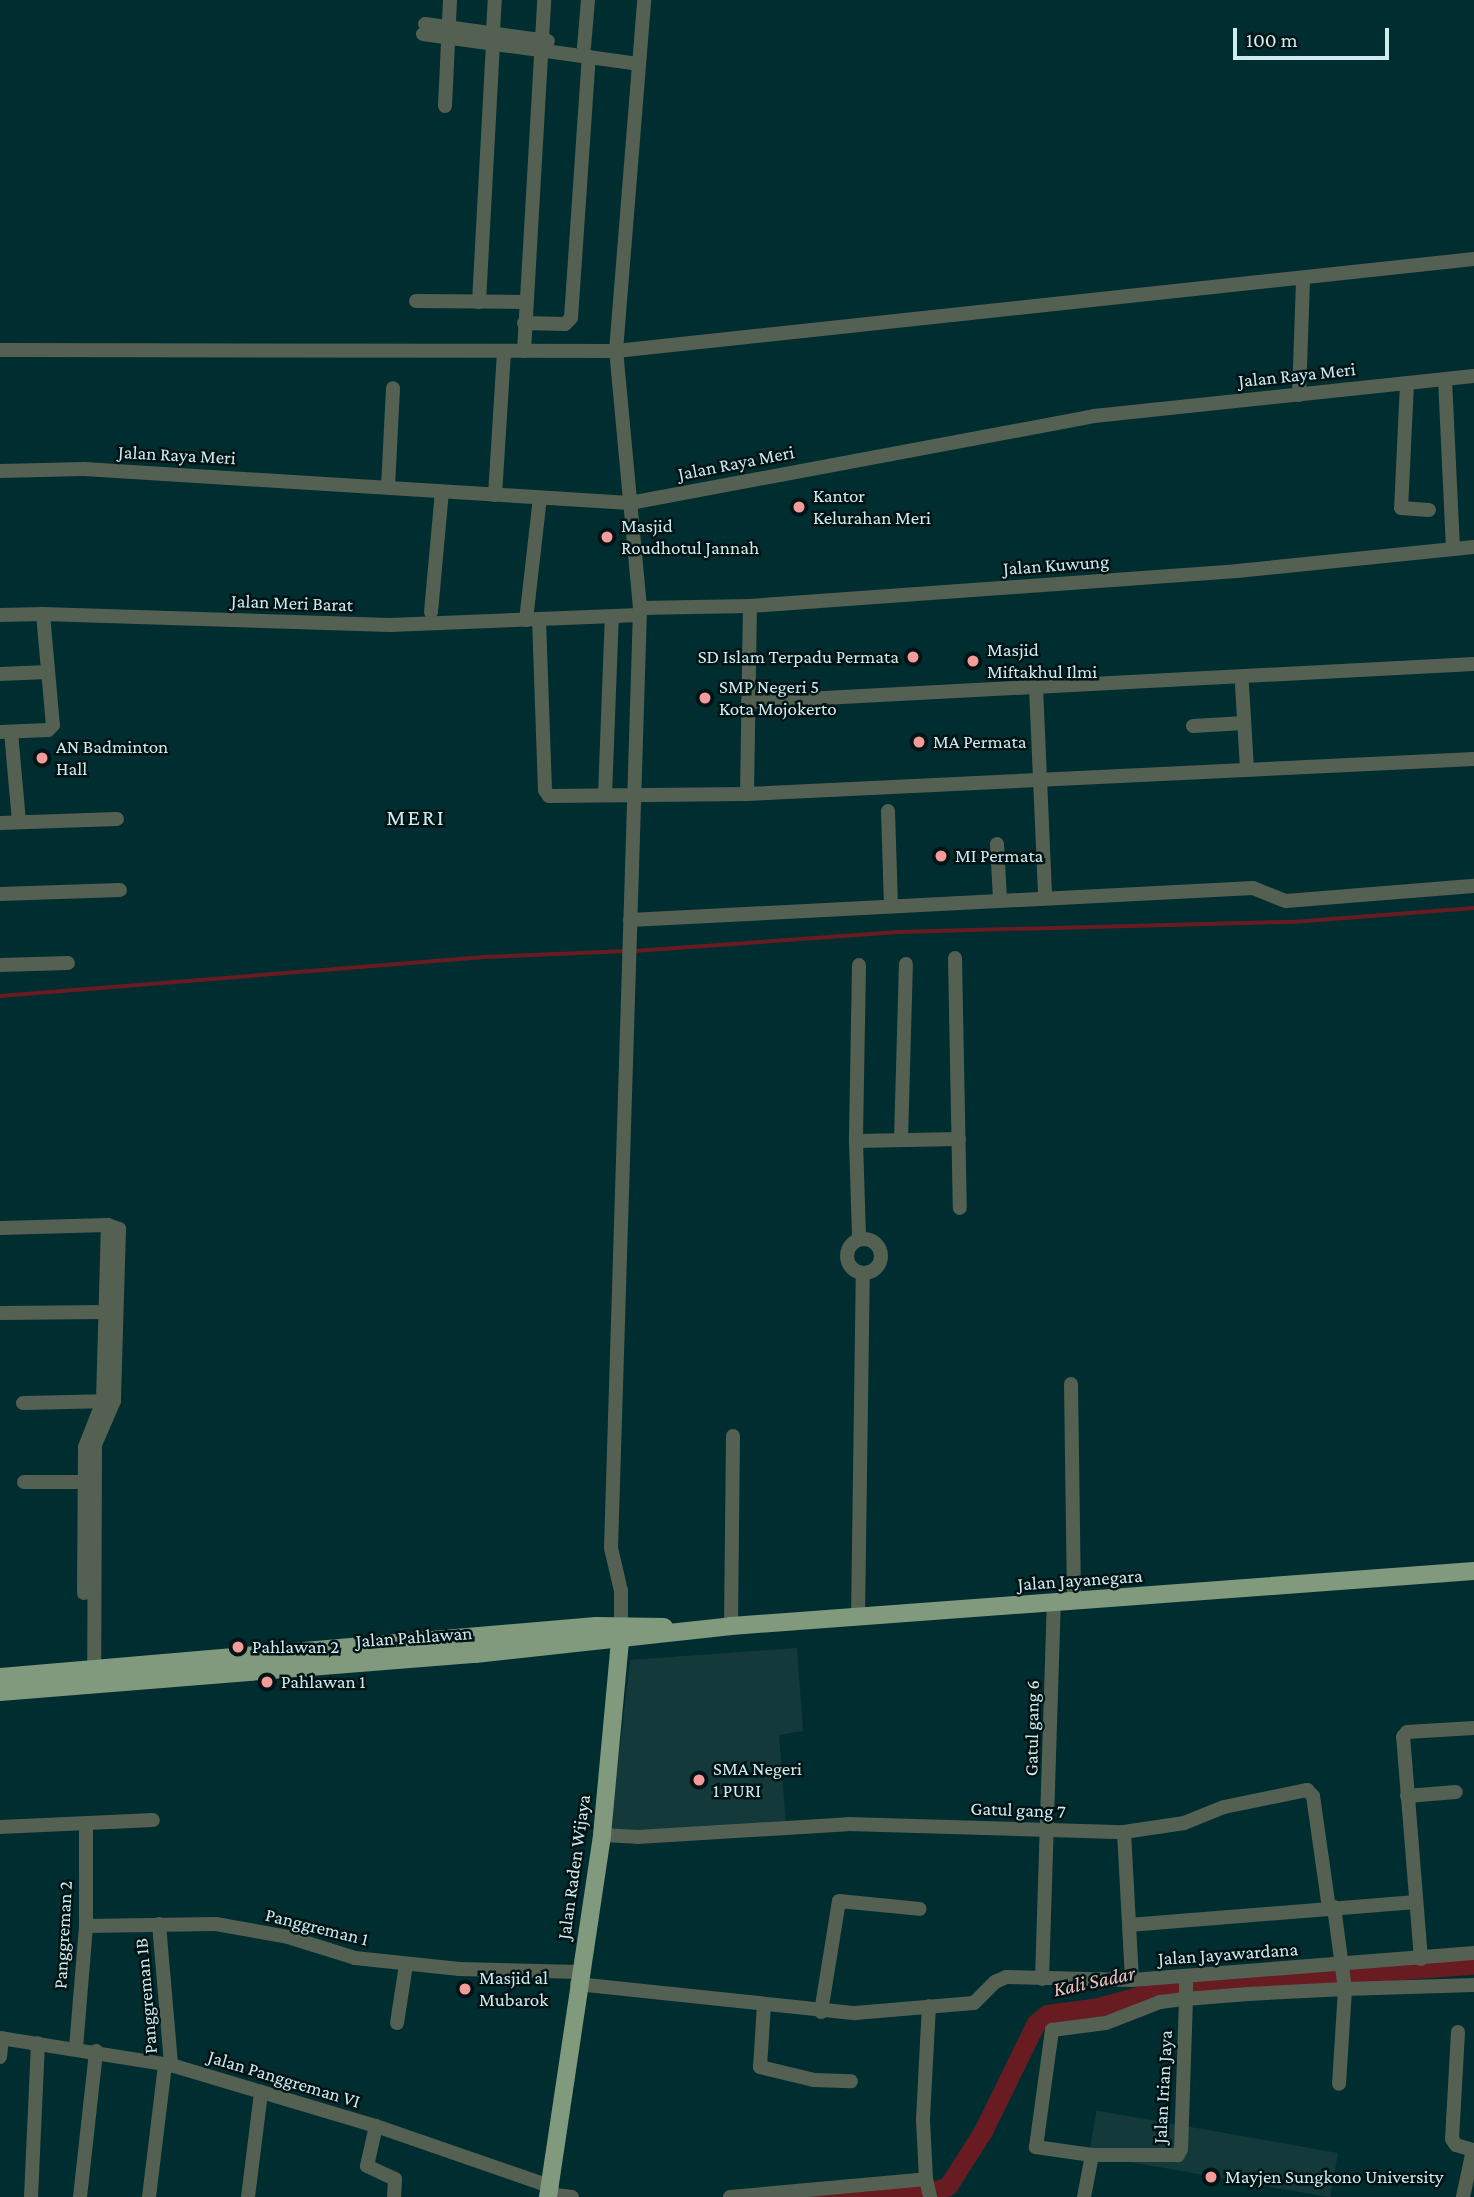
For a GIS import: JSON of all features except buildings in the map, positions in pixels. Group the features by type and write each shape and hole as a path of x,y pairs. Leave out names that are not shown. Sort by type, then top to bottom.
{"main road":[{"name":"Jalan Jayanegara","path":"621,1632 688,1630 1054,1604 1474,1571"},
{"name":"Jalan Pahlawan","path":"0,1692 90,1677 621,1632"},
{"name":"Jalan Raden Wijaya","path":"548,2192 601,1835 621,1632"},
{"name":"Jalan Pahlawan","path":"0,1677 90,1677"}],"street":[{"path":"445,106 450,0"},
{"path":"479,302 495,0"},
{"path":"524,351 524,302 544,0"},
{"path":"524,323 565,324 571,318 588,0"},
{"path":"621,1632 621,1591 611,1548 639,612 616,352 644,0"},
{"path":"424,29 639,60"},
{"path":"0,349 616,352 1303,280 1474,259"},
{"path":"1299,395 1303,280"},
{"path":"416,301 524,302"},
{"path":"495,495 504,351"},
{"name":"Jalan Raya Meri","path":"0,471 84,469 630,503 1073,419 1474,376"},
{"path":"1445,379 1453,549"},
{"path":"1407,383 1401,508 1429,510"},
{"path":"388,487 393,388"},
{"path":"431,612 442,491"},
{"path":"540,498 533,619 545,790 553,797 747,794 1474,759"},
{"name":"Jalan Kuwung","path":"612,616 1237,571 1474,547"},
{"path":"747,794 750,606"},
{"path":"19,822 5,732 52,727 43,614"},
{"name":"Jalan Meri Barat","path":"0,615 357,624 612,616"},
{"path":"605,795 612,616"},
{"path":"748,702 1474,664"},
{"path":"0,674 48,672"},
{"path":"1242,685 1247,770"},
{"path":"1036,687 1045,897"},
{"path":"1193,726 1244,723"},
{"path":"888,811 891,906"},
{"path":"0,823 117,819"},
{"path":"997,844 1000,900"},
{"path":"630,925 1045,897 1253,888 1286,901 1474,886"},
{"path":"0,894 120,890"},
{"path":"955,958 960,1208"},
{"path":"0,965 68,962"},
{"path":"901,1140 906,964"},
{"path":"859,965 856,1141 859,1239"},
{"path":"856,1141 959,1139"},
{"path":"90,1677 86,1440 109,1401 106,1312 108,1224"},
{"path":"0,1228 108,1224 119,1229 109,1401 95,1445 90,1677"},
{"path":"859,1239 870,1240 881,1254 878,1265 863,1273 847,1261 847,1250 859,1239"},
{"path":"858,1617 863,1273"},
{"path":"0,1313 106,1312"},
{"path":"1071,1384 1074,1602"},
{"path":"23,1403 109,1401"},
{"path":"731,1626 733,1436"},
{"path":"24,1482 85,1482"},
{"name":"Gatul gang 6","path":"1042,1979 1049,1831 1054,1604"},
{"path":"1421,1959 1404,1734 1474,1728"},
{"name":"Gatul gang 7","path":"601,1835 638,1837 848,1824 1124,1832 1177,1825 1224,1807 1307,1790 1313,1796 1332,1908"},
{"path":"1407,1796 1456,1792"},
{"path":"0,1827 153,1820"},
{"name":"Panggreman 2","path":"76,2048 86,1926 86,1824"},
{"path":"1124,1832 1132,1980"},
{"path":"821,2012 839,1901 920,1909"},
{"path":"1129,1925 1416,1902"},
{"path":"1332,1908 1344,1977 1339,2084"},
{"name":"Panggreman 1","path":"86,1926 159,1924 235,1927 355,1958 406,1965 578,1978"},
{"name":"Panggreman 1B","path":"149,2197 168,2064 159,1924"},
{"name":"Jalan Jayawardana","path":"578,1978 821,2012 979,2002 999,1978 1132,1980 1186,1987 1344,1977 1421,1959 1474,1953"},
{"path":"397,2023 406,1965"},
{"path":"1084,2197 1092,2155 1036,2147 1052,2030 1107,2023 1160,2002 1186,1987 1344,1977 1474,1985"},
{"name":"Jalan Irian Jaya","path":"1092,2155 1180,2153 1186,1987"},
{"path":"764,2004 760,2067 814,2080 850,2081"},
{"path":"730,2197 810,2186 927,2187 923,2119 929,2007"},
{"path":"1458,2032 1452,2139 1456,2145 1474,2150 1463,2197"},
{"path":"0,2057 1,2038"},
{"name":"Jalan Panggreman VI","path":"1,2038 168,2064 376,2126 548,2192 572,2197"},
{"path":"31,2197 38,2043"},
{"path":"80,2197 96,2051"},
{"path":"248,2197 261,2092"},
{"path":"376,2126 367,2166 395,2179 394,2197"}],"shaded area":[{"name":"SMA Negeri 1 PURI","path":"797,1648 803,1731 779,1735 786,1825 610,1834 630,1660"},
{"path":"1097,2110 1338,2153 1330,2197 1089,2155"}],"waterway":[{"path":"634,951 898,932 1293,922 1474,908"},
{"path":"0,996 484,957 626,951"},
{"name":"Kali Sadar","path":"806,2195 919,2195 948,2186 983,2131 1036,2023 1047,2014 1098,2007 1171,1987 1474,1965"}],"place":[{"name":"Kantor Kelurahan Meri","path":"799,507"},
{"name":"Masjid Roudhotul Jannah","path":"607,537"},
{"name":"SD Islam Terpadu Permata","path":"913,657"},
{"name":"Masjid Miftakhul Ilmi","path":"973,661"},
{"name":"SMP Negeri 5 Kota Mojokerto","path":"705,698"},
{"name":"MA Permata","path":"919,742"},
{"name":"AN Badminton Hall","path":"42,758"},
{"name":"MI Permata","path":"941,856"},
{"name":"Pahlawan 2","path":"238,1647"},
{"name":"Pahlawan 1","path":"267,1682"},
{"name":"SMA Negeri 1 PURI","path":"699,1780"},
{"name":"Masjid al Mubarok","path":"465,1989"},
{"name":"Mayjen Sungkono University","path":"1211,2177"}],"district":[{"name":"MERI","path":"416,817"}]}
